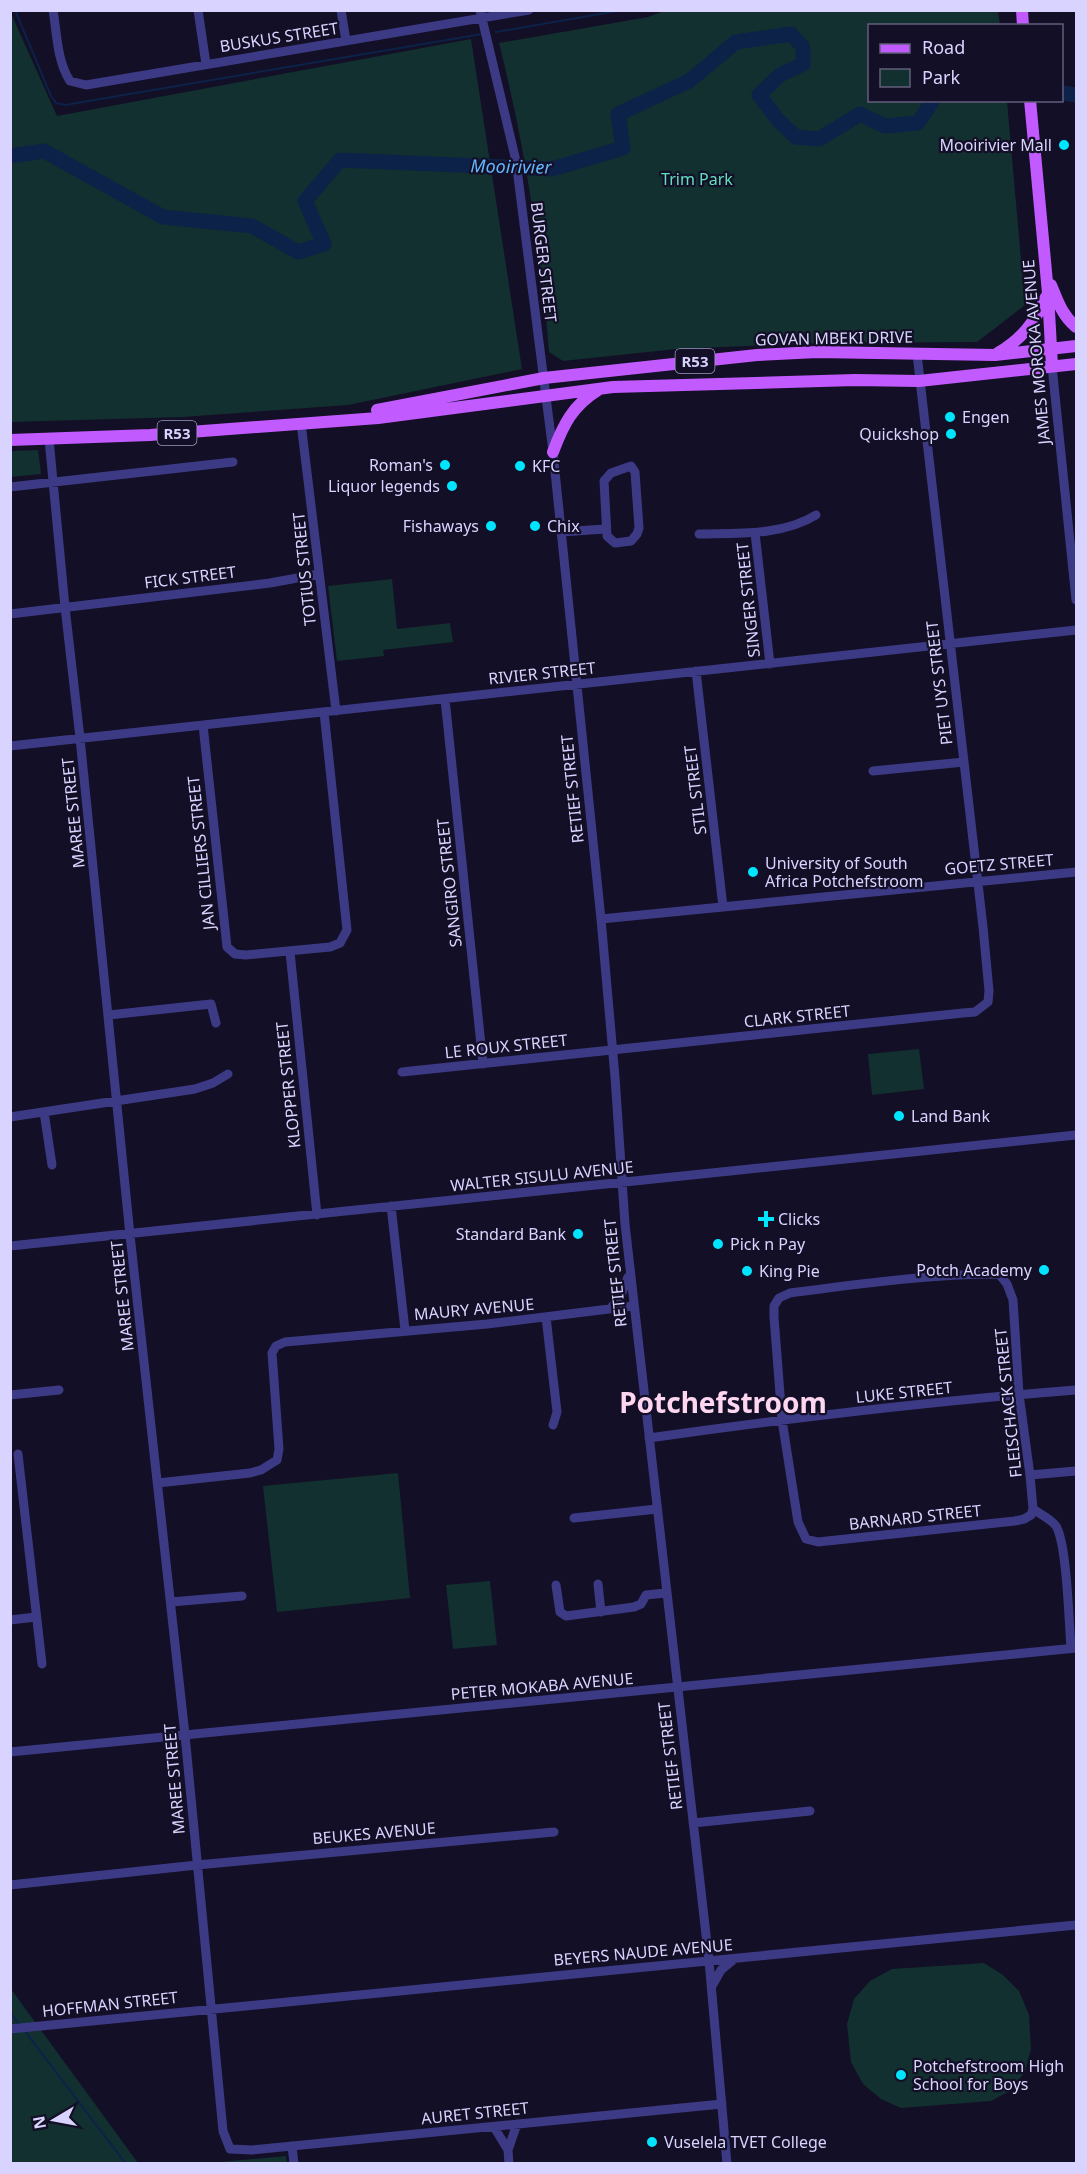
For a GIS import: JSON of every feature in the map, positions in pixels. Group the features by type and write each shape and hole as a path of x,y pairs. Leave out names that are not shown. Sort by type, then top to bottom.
{"main road":[{"name":"JAMES MOROKA AVENUE","path":"1030,102 1048,293 1052,366"},
{"path":"1046,273 1059,308 1065,317 1077,327"},
{"path":"995,355 1018,340 1028,330 1040,312 1048,293"},
{"name":"GOVAN MBEKI DRIVE","path":"344,419 544,378 638,366 817,352 995,355 1077,346"},
{"name":"GOVAN MBEKI DRIVE","path":"10,440 150,435 378,418 602,388 737,383 919,381 1077,363"},
{"path":"554,452 561,430 573,410 587,397 602,388"}],"street":[{"name":"BUSKUS STREET","path":"53,10 62,64 70,81 93,85 481,15 530,10"},
{"path":"198,10 206,64"},
{"path":"341,10 346,41"},
{"name":"BURGER STREET","path":"481,15 516,161 544,378"},
{"name":"PIET UYS STREET","path":"917,354 978,880 989,991 988,1002 984,1007"},
{"name":"JAMES MOROKA AVENUE","path":"1052,366 1077,600"},
{"name":"RETIEF STREET","path":"544,378 554,452 601,919 633,1306 709,1961 727,2163"},
{"name":"TOTIUS STREET","path":"302,423 336,711"},
{"name":"MAREE STREET","path":"49,439 64,607 80,738 130,1234 185,1735 223,2131 230,2149"},
{"path":"10,487 233,462"},
{"path":"631,466 635,472 637,534 631,541 615,543 609,539 605,529 604,481 611,473 631,466"},
{"name":"SINGER STREET","path":"699,534 755,533 795,525 816,515"},
{"path":"561,532 605,529"},
{"name":"SINGER STREET","path":"755,533 770,664"},
{"name":"FICK STREET","path":"10,614 270,583 319,574"},
{"name":"RIVIER STREET","path":"10,746 1077,630"},
{"name":"STIL STREET","path":"696,670 723,907"},
{"name":"SANGIRO STREET","path":"445,699 483,1064"},
{"path":"290,952 330,948 340,943 346,930 324,712"},
{"name":"JAN CILLIERS STREET","path":"203,725 226,947 230,952 240,955 290,952"},
{"path":"873,771 963,762"},
{"name":"GOETZ STREET","path":"601,919 1077,872"},
{"name":"KLOPPER STREET","path":"290,952 317,1215"},
{"path":"109,1015 211,1004 216,1023"},
{"name":"CLARK STREET","path":"613,1051 963,1014 975,1012 984,1007"},
{"name":"LE ROUX STREET","path":"402,1072 613,1051"},
{"path":"10,1117 195,1089 213,1083 228,1074"},
{"path":"44,1112 52,1166"},
{"name":"WALTER SISULU AVENUE","path":"10,1246 1077,1135"},
{"name":"MAURY AVENUE","path":"391,1206 405,1330 546,1317 633,1306"},
{"path":"610,1309 621,1295 630,1274"},
{"name":"FLEISCHACK STREET","path":"782,1420 774,1306 778,1298 790,1293 963,1275 999,1274 1007,1284 1013,1300 1019,1394 1033,1509"},
{"path":"546,1317 557,1412 553,1425"},
{"path":"158,1483 250,1473 261,1470 277,1460 279,1440 272,1360 273,1349 276,1346 285,1342 405,1330"},
{"path":"10,1395 59,1390"},
{"name":"LUKE STREET","path":"650,1438 782,1420 1019,1394 1077,1390"},
{"name":"BARNARD STREET","path":"782,1420 801,1531 806,1539 818,1542 1015,1521 1029,1517 1033,1509"},
{"path":"18,1454 42,1664"},
{"path":"1030,1475 1077,1471"},
{"path":"574,1518 657,1509"},
{"path":"1033,1509 1051,1521 1059,1534 1074,1648"},
{"path":"598,1584 601,1612"},
{"path":"556,1585 562,1615 566,1616 638,1606 646,1595 666,1593"},
{"path":"171,1602 242,1596"},
{"path":"10,1620 36,1617"},
{"name":"PETER MOKABA AVENUE","path":"10,1752 1074,1648"},
{"path":"693,1823 810,1811"},
{"name":"BEUKES AVENUE","path":"10,1885 554,1832"},
{"name":"BEYERS NAUDE AVENUE","path":"213,2009 1077,1925"},
{"path":"711,1987 722,1970 735,1958"},
{"name":"HOFFMAN STREET","path":"12,2029 213,2009"},
{"name":"AURET STREET","path":"230,2149 252,2150 722,2104"},
{"path":"509,2163 508,2150 517,2124"},
{"path":"494,2127 508,2150"},
{"path":"292,2146 294,2163"}],"green space":[{"path":"10,11 57,116 471,39 522,369 348,405 182,417 11,422"},
{"name":"Trim Park","path":"664,11 998,11 1000,24 868,24 868,102 1007,102 1025,305 977,342 820,343 676,349 563,361 549,352 530,196 499,43 648,17"},
{"path":"38,450 41,474 11,477 11,451"},
{"path":"392,579 397,629 450,623 453,642 383,650 384,656 337,661 328,586"},
{"path":"919,1049 924,1089 872,1095 868,1054"},
{"path":"398,1473 410,1598 277,1612 263,1486"},
{"path":"490,1581 497,1645 453,1649 446,1585"},
{"path":"984,1963 1003,1975 1019,1991 1029,2015 1031,2049 1025,2072 1010,2091 991,2101 901,2108 881,2099 863,2084 851,2062 847,2024 854,1999 870,1981 892,1969"},
{"path":"11,1989 138,2163 11,2163"},
{"path":"286,2156 287,2163 210,2163"}],"waterway":[{"path":"15,10 51,96 56,103 65,105 482,34"},
{"path":"496,32 623,10"},
{"name":"Mooirivier","path":"10,156 44,151 163,217 252,226 298,252 324,244 305,201 340,160 552,169 623,148 618,114 689,81 736,42 791,34 803,47 803,64 780,75 759,95 778,120 796,137 819,139 860,114 885,126 918,123 932,102"},
{"name":"Mooirivier","path":"1063,93 1076,95"},
{"path":"10,2012 20,2025"},
{"path":"24,2030 126,2164"}],"place":[{"name":"Mooirivier Mall","path":"1064,145"},
{"name":"Engen","path":"950,417"},
{"name":"Quickshop","path":"951,434"},
{"name":"Roman's","path":"445,465"},
{"name":"KFC","path":"520,466"},
{"name":"Liquor legends","path":"452,486"},
{"name":"Fishaways","path":"491,526"},
{"name":"Chix","path":"535,526"},
{"name":"University of South Africa Potchefstroom","path":"753,872"},
{"name":"Land Bank","path":"899,1116"},
{"name":"Clicks","path":"766,1219"},
{"name":"Standard Bank","path":"578,1234"},
{"name":"Pick n Pay","path":"718,1244"},
{"name":"Potch Academy","path":"1044,1270"},
{"name":"King Pie","path":"747,1271"},
{"name":"Potchefstroom High School for Boys","path":"901,2075"},
{"name":"Vuselela TVET College","path":"652,2142"}],"district":[{"name":"Potchefstroom","path":"723,1402"}]}
